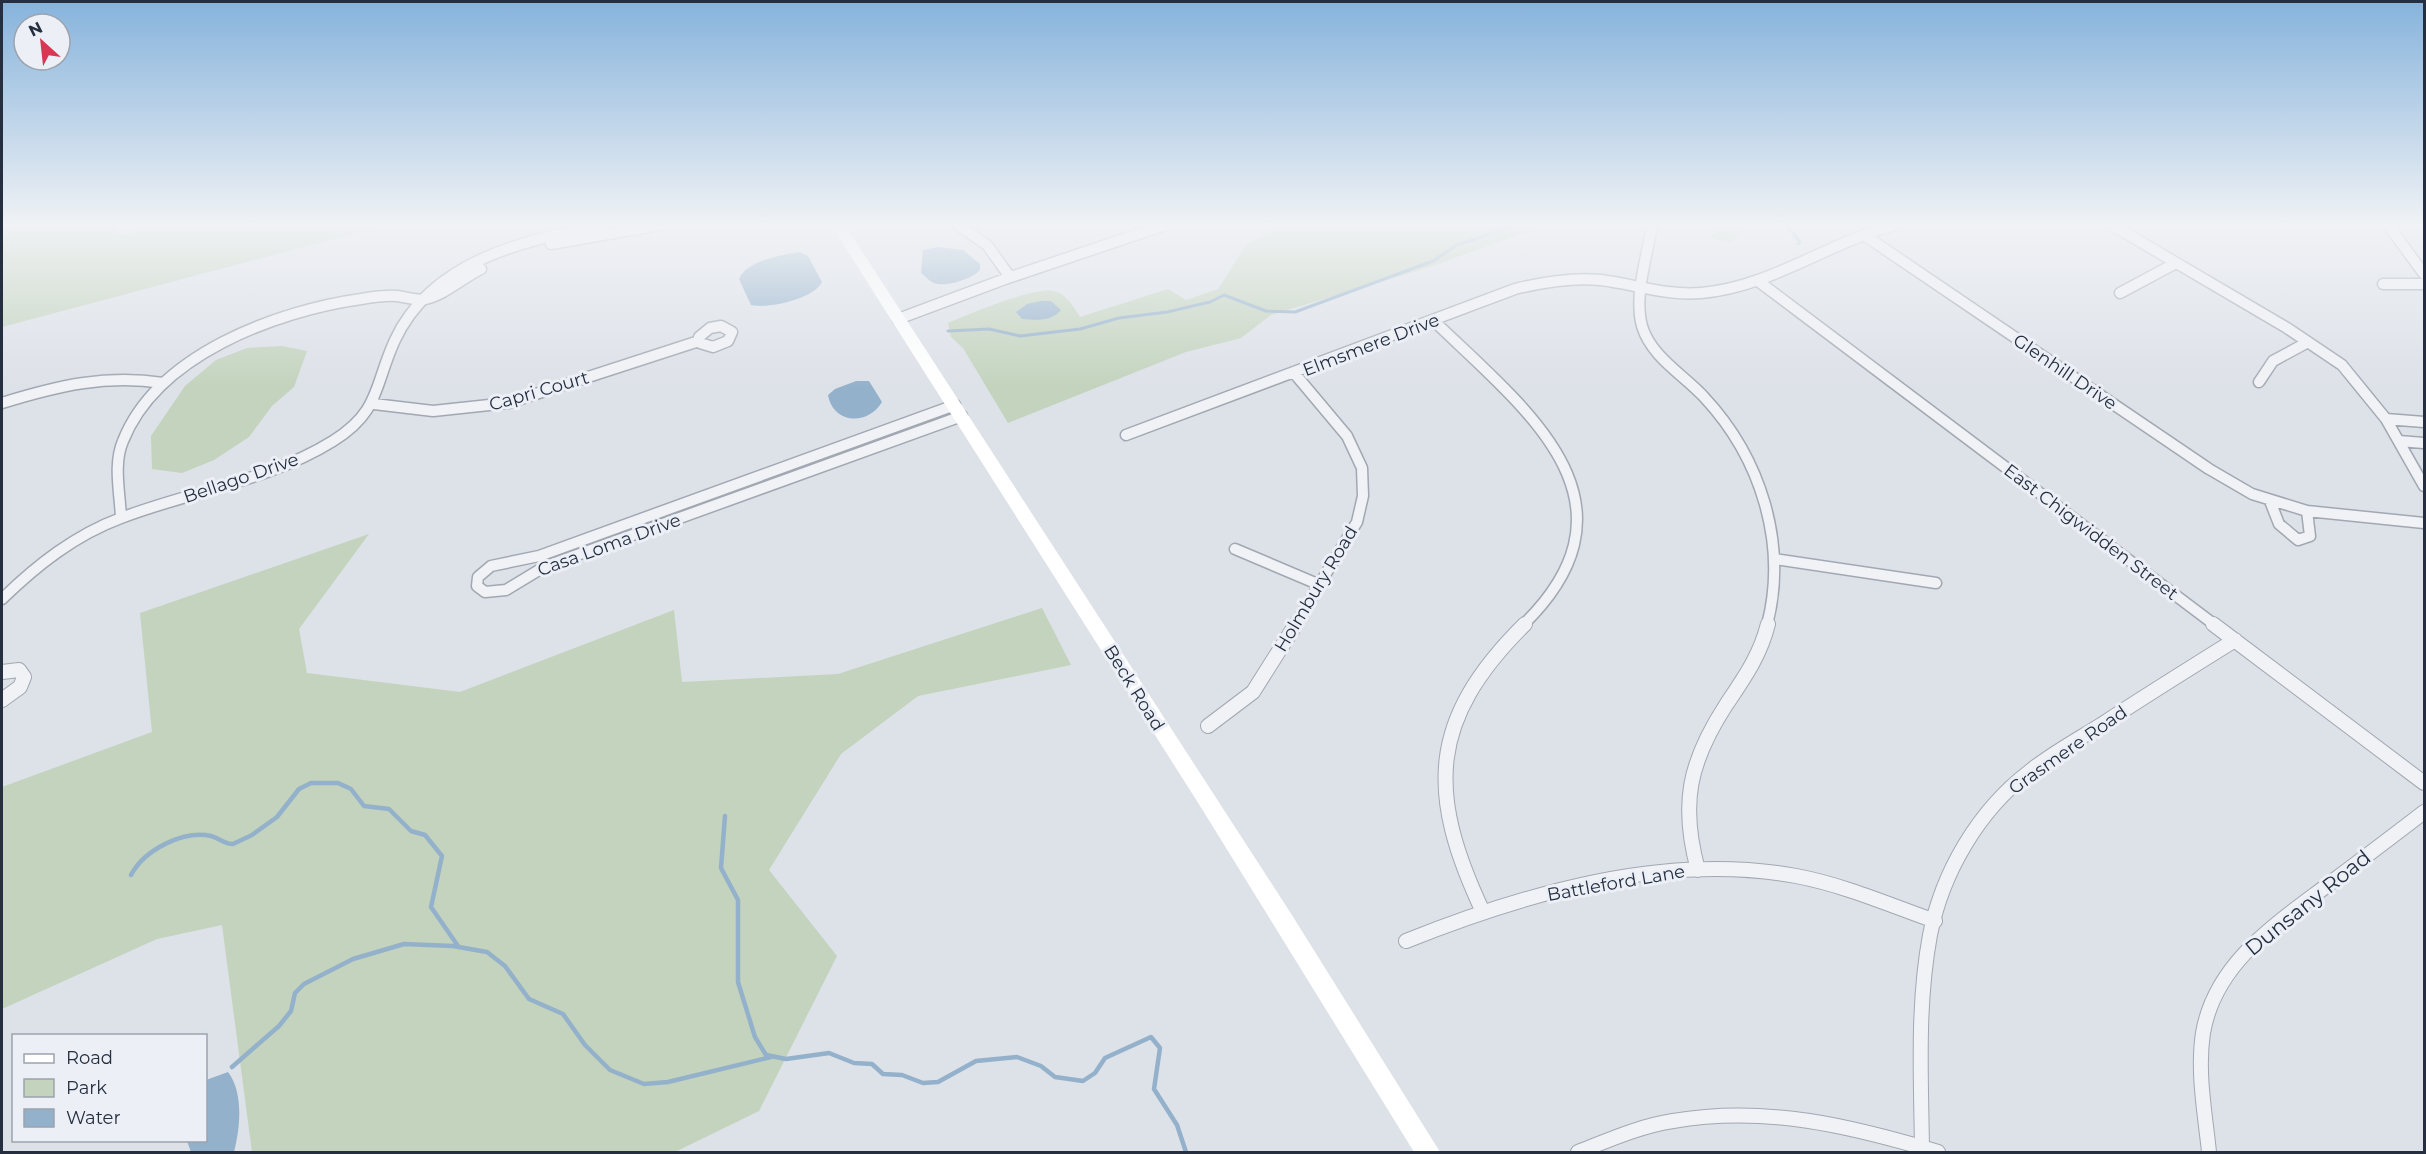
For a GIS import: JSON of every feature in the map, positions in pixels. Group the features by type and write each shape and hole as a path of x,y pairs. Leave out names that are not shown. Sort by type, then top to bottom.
{"main road":[{"name":"Beck Road","path":"872,279 1304,950 1428,1152"}],"street":[{"path":"375,404 395,339 424,299 449,279"},
{"path":"121,518 120,452 123,440 139,411 163,383 192,361 239,335 304,312 361,299 394,296 424,299 465,279"},
{"path":"898,319 1008,279"},
{"name":"Elmsmere Drive","path":"1126,435 1295,374 1515,289 1579,279 1700,293 1733,288 1763,279"},
{"path":"1644,279 1641,323 1645,334 1721,417 1744,453 1767,507 1775,559 1773,599 1757,659 1704,738 1690,783 1685,817 1698,870"},
{"name":"Glenhill Drive","path":"1929,279 2209,469 2252,494 2307,511 2424,523"},
{"path":"2120,293 2146,279"},
{"path":"2202,279 2342,365 2365,390 2386,419 2424,486"},
{"name":"East Chigwidden Street","path":"1758,281 2424,783"},
{"path":"2383,284 2424,284"},
{"path":"1434,321 1543,431 1572,483 1578,519 1571,556 1550,595 1499,649 1474,685 1459,716 1444,770 1448,820 1461,864 1483,912"},
{"name":"Capri Court","path":"375,404 433,411 508,403 699,341"},
{"path":"2259,382 2265,366 2271,361 2308,342"},
{"name":"Holmbury Road","path":"1208,726 1253,692 1357,522 1363,496 1362,468 1347,436 1295,374"},
{"path":"2,403 61,384 90,379 123,377 163,383"},
{"name":"Bellago Drive","path":"2,599 30,571 84,535 121,518 296,461 334,440 375,404"},
{"name":"Casa Loma Drive","path":"958,411 544,567 499,592 485,592 477,586 482,571 495,563 522,561 539,556 958,411"},
{"path":"2386,419 2424,422"},
{"path":"2399,441 2424,443"},
{"path":"2270,501 2275,523 2283,532 2298,540 2310,536 2307,511"},
{"path":"1235,549 1320,585"},
{"path":"1775,559 1936,583"},
{"name":"Grasmere Road","path":"1930,1150 1921,1055 1927,961 1937,907 1954,869 1988,812 2012,786 2066,746 2235,640"},
{"path":"2,672 19,670 24,677 15,693 2,700"},
{"name":"Dunsany Road","path":"2209,1152 2202,1081 2203,1032 2223,978 2250,945 2424,812"},
{"name":"Battleford Lane","path":"1406,941 1450,922 1483,912 1586,886 1678,869 1749,870 1794,875 1836,886 1935,921"},
{"path":"1578,1152 1608,1139 1676,1118 1725,1113 1782,1116 1836,1123 1930,1150"}],"green space":[{"path":"2,279 183,279 2,327"},
{"path":"1224,279 1390,279 1271,315 1241,338 1186,352 1008,423 963,348 951,337 948,323 1001,302 1044,291 1054,291 1063,295 1080,317 1168,289 1186,300 1218,289"},
{"path":"282,346 307,351 294,387 272,406 249,437 214,460 182,473 152,469 151,436 185,386 216,360 247,348"},
{"path":"369,534 299,629 307,673 460,692 674,610 682,682 838,674 1042,608 1071,665 918,696 841,754 769,870 837,956 759,1111 675,1152 252,1152 222,925 157,939 2,1009 2,787 152,732 140,613"}],"water":[{"path":"739,279 820,279 822,282 801,298 759,306 751,305"},
{"path":"928,279 965,279 943,284"},
{"path":"1051,301 1061,310 1053,317 1038,320 1022,319 1016,312 1027,304"},
{"path":"856,381 869,381 882,402 868,415 852,418 837,412 831,405 828,395 835,389"},
{"path":"228,1072 237,1090 239,1122 234,1152 191,1152 187,1142 207,1142 207,1080"}],"waterway":[{"path":"948,331 989,329 1020,336 1080,329 1119,318 1167,312 1210,302 1224,295 1266,311 1295,312 1385,279"},
{"path":"131,875 145,858 165,844 177,839 200,835 211,836 233,844 252,835 277,817 299,789 311,783 338,783 351,789 364,806 389,809 411,831 425,835 442,856 431,907 458,946"},
{"path":"725,816 721,868 738,900 738,982 755,1037 766,1055 786,1059 829,1053 854,1063 872,1064 883,1074 902,1075 923,1083 938,1082 976,1061 1017,1057 1041,1066 1055,1077 1083,1081 1095,1073 1105,1058 1151,1037 1160,1048 1154,1089 1177,1125 1186,1152"},
{"path":"232,1067 279,1026 291,1011 295,993 304,984 353,959 404,944 453,946 487,952 505,966 529,999 563,1014 585,1045 610,1070 644,1084 668,1082 771,1057"}]}
